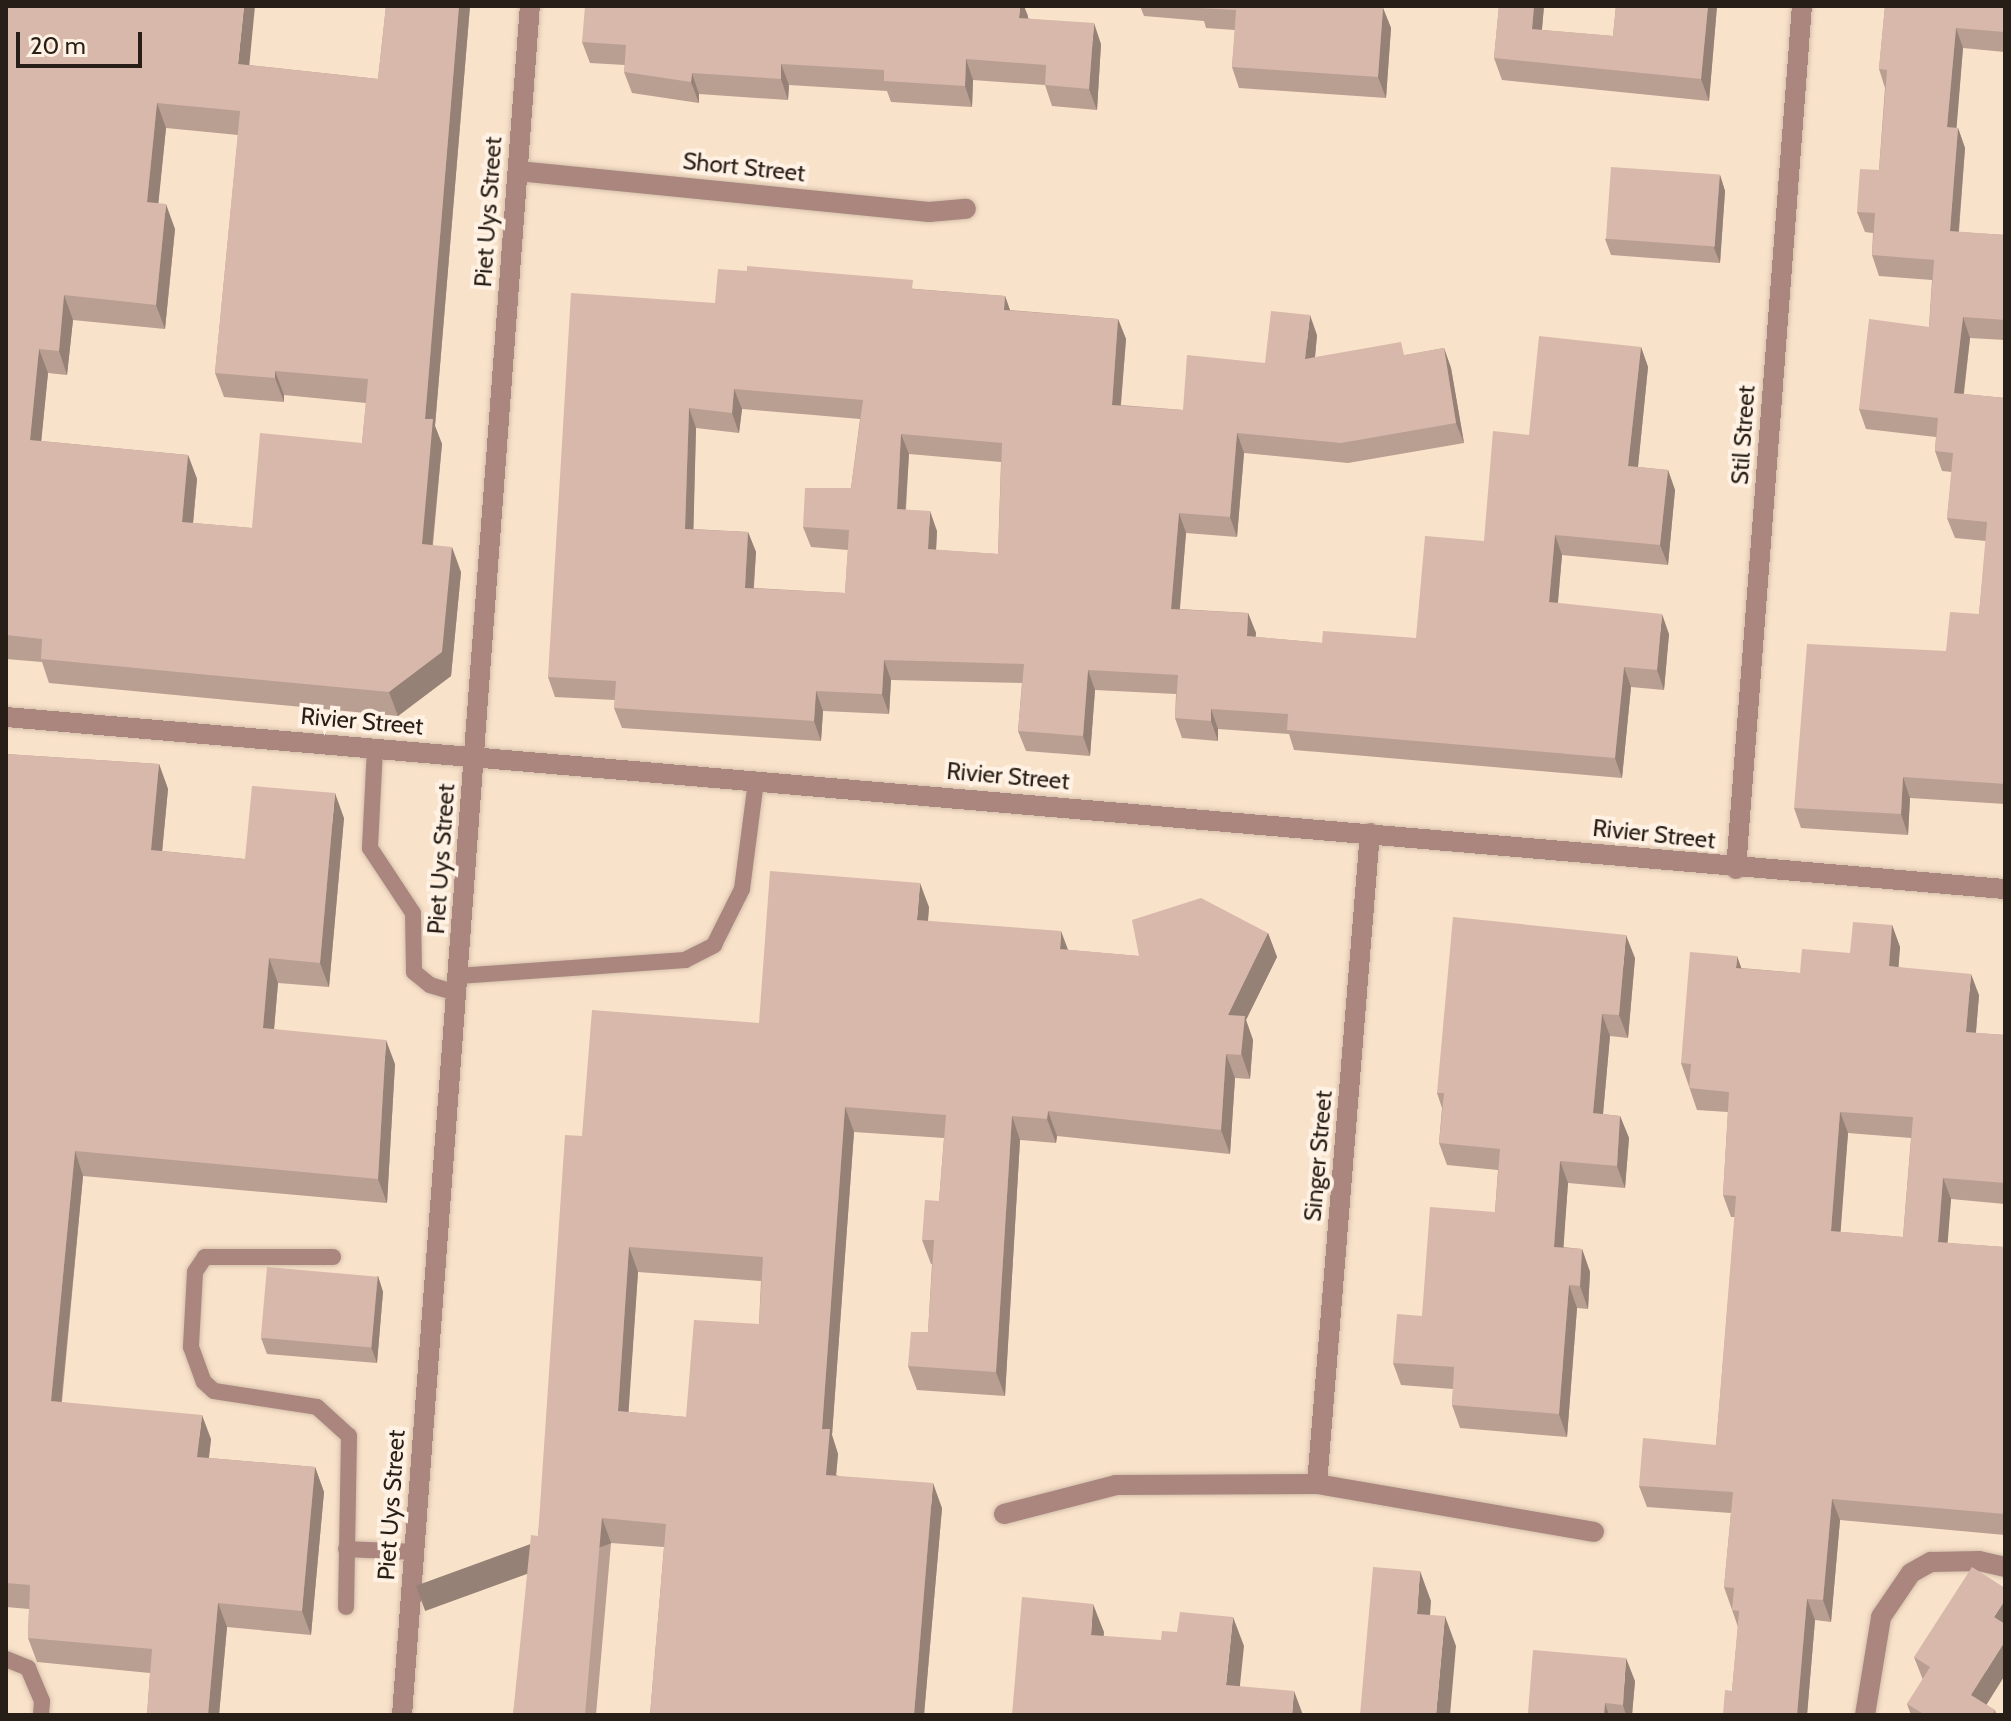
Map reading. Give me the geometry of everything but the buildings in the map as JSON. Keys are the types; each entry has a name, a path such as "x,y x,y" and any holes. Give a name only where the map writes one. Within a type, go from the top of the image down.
{"street":[{"name":"Piet Uys Street","path":"402,1715 530,6"},
{"name":"Stil Street","path":"1736,869 1802,6"},
{"name":"Short Street","path":"518,171 929,212 966,209"},
{"name":"Rivier Street","path":"6,717 1370,833 1736,869 2005,889"},
{"name":"Singer Street","path":"1317,1484 1370,833"},
{"path":"1004,1514 1039,1501 1116,1485 1317,1484 1594,1532"},
{"path":"1865,1715 1881,1617 1911,1573 1931,1562 1979,1561 2005,1567"}],"lane":[{"path":"375,748 370,848 413,913 414,972 430,985 457,985 685,960 714,945 742,889 756,781"},
{"path":"333,1257 205,1257 195,1272 191,1347 204,1382 214,1391 317,1407 340,1423 349,1436 346,1607"},
{"path":"346,1549 414,1552"},
{"path":"6,1659 28,1668 42,1701 41,1715"}]}
